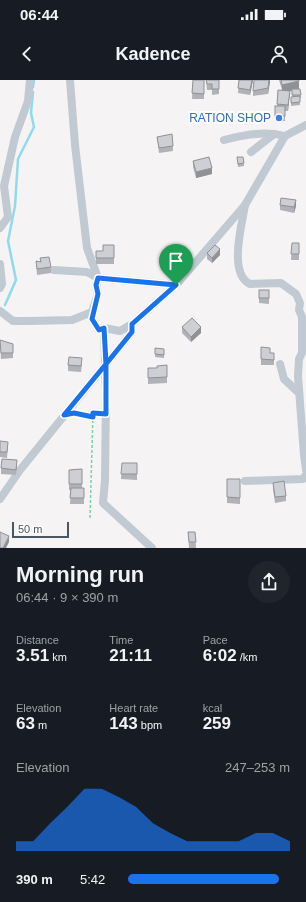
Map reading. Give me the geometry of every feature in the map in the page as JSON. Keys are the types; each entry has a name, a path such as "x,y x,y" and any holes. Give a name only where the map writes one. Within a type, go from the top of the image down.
{"street":[{"path":"0,228 8,217 4,186 15,137 28,101 30,80"},
{"path":"70,80 75,145 87,248 98,278 96,285 98,294 92,312 92,319 99,330 104,328 120,330 132,324 176,285 245,204 285,136 306,125"},
{"path":"224,140 234,137 274,134 285,136"},
{"path":"251,152 274,134"},
{"path":"245,204 239,242 238,270 246,282 250,284 281,283 296,294 300,303 299,310 302,317 302,353 298,376 298,393 302,418 306,470"},
{"path":"0,264 2,284 0,288"},
{"path":"54,270 87,272 98,278 176,285"},
{"path":"0,310 13,321 72,320 92,312"},
{"path":"0,499 20,470 132,332 132,324"},
{"path":"104,328 106,414 105,480 103,503 152,548"},
{"path":"280,364 284,379 298,393"},
{"path":"245,481 303,479 306,475"}],"path":[{"path":"64,415 74,413 93,417"},
{"path":"90,518 93,413 106,414"}],"building":[{"path":"193,80 204,80 204,94 192,93"},
{"path":"206,80 219,80 219,89 212,89 212,84 207,84"},
{"path":"239,80 252,80 250,90 238,88"},
{"path":"254,80 269,80 268,88 253,91"},
{"path":"281,80 299,80 299,81 282,85"},
{"path":"292,89 300,89 301,95 292,95"},
{"path":"278,90 290,91 288,105 277,104"},
{"path":"300,96 300,102 291,103 291,97"},
{"path":"275,106 285,106 285,116 275,116"},
{"path":"172,134 173,146 159,148 157,137"},
{"path":"209,157 212,168 196,172 193,161"},
{"path":"237,157 243,157 244,163 238,164"},
{"path":"281,198 296,200 294,207 280,205"},
{"path":"292,243 299,243 299,254 291,254"},
{"path":"103,245 114,245 114,258 96,258 96,251 103,251"},
{"path":"215,245 220,249 212,258 207,253"},
{"path":"49,257 51,267 37,269 36,261 41,262 40,258"},
{"path":"259,290 269,290 269,298 259,298"},
{"path":"192,318 201,327 191,337 182,327"},
{"path":"0,340 13,344 13,353 1,353"},
{"path":"261,347 270,348 270,353 274,353 274,360 261,359"},
{"path":"155,348 164,349 164,355 155,354"},
{"path":"69,357 82,358 81,366 68,365"},
{"path":"167,365 167,377 148,378 148,368 157,368 157,366"},
{"path":"0,441 8,442 7,452 0,452"},
{"path":"2,459 17,460 16,470 1,468"},
{"path":"122,463 137,463 137,474 121,474"},
{"path":"82,469 82,484 69,484 69,470"},
{"path":"227,479 240,479 240,498 227,497"},
{"path":"284,481 286,496 275,497 273,483"},
{"path":"71,488 84,488 84,498 70,498"},
{"path":"0,532 9,536 3,548 0,548"},
{"path":"188,532 195,532 196,542 189,542"}],"waterway":[{"path":"33,87 34,80"},
{"path":"5,305 16,280 8,241 15,206 18,159 34,127 31,113 33,92"}],"place":[{"name":"RATION SHOP","path":"279,118"}],"route":[{"path":"176,285 98,278 96,285 98,294 92,312 92,319 99,330 104,328 106,364 64,415 74,413 93,417 93,413 106,414 106,364 132,332 132,324 176,285"}]}
